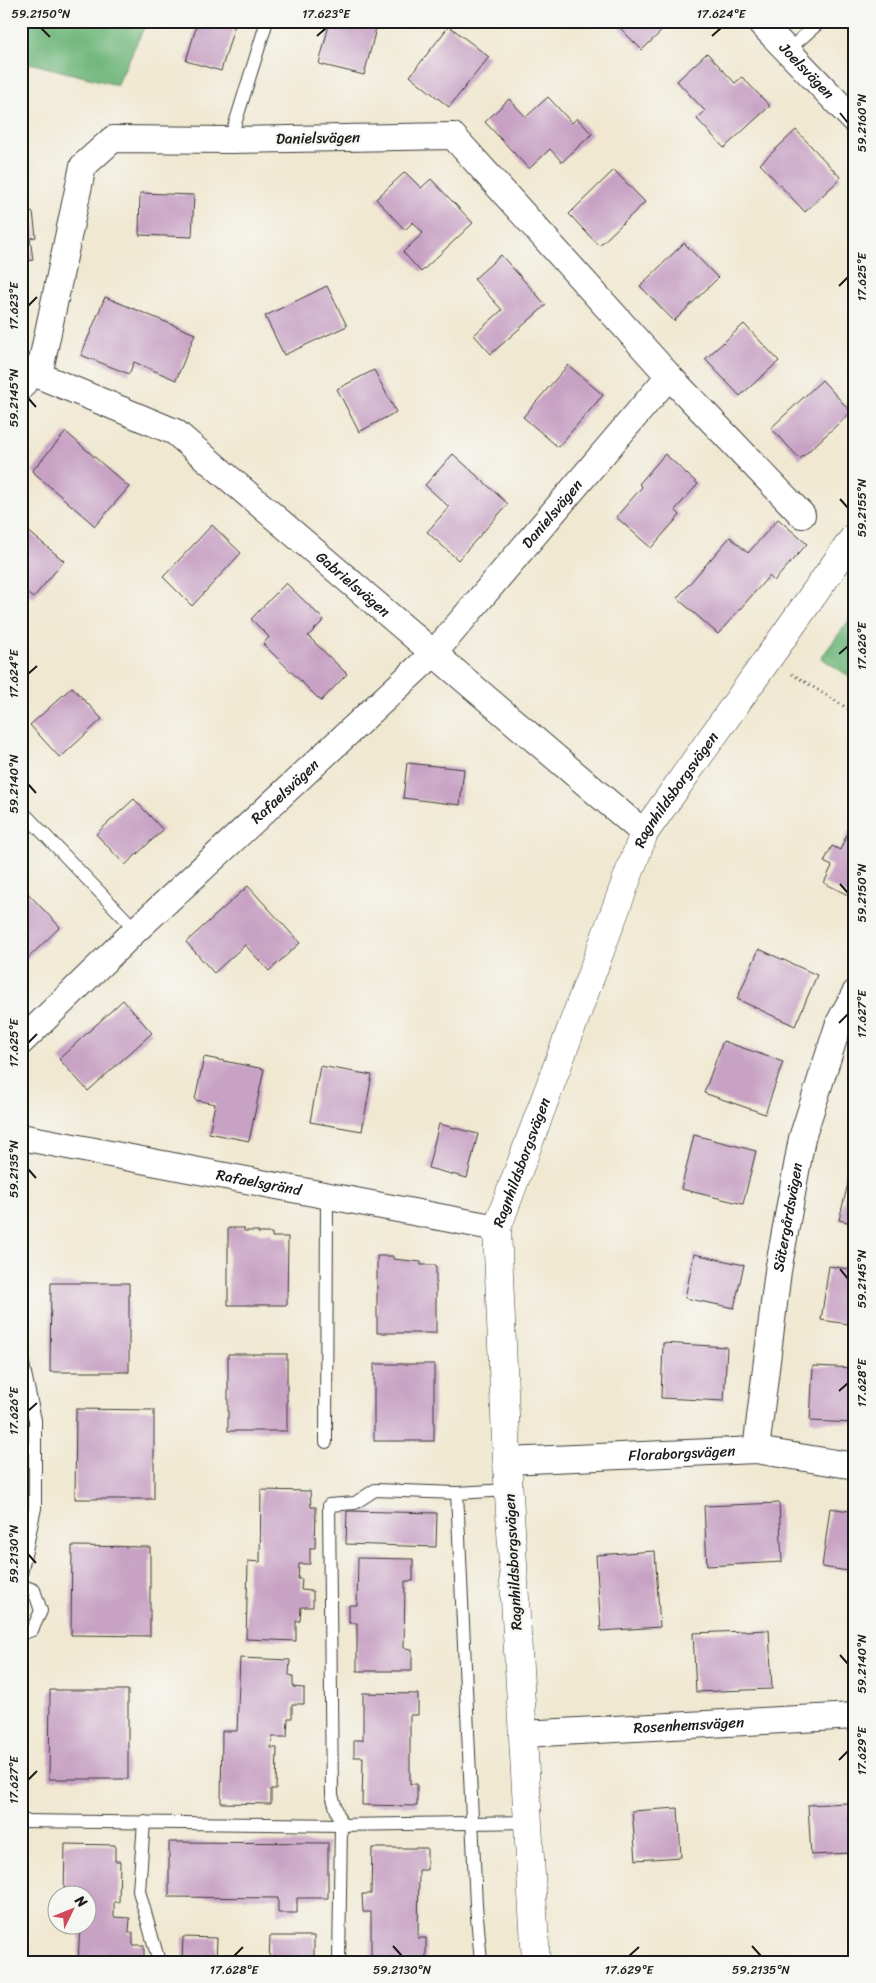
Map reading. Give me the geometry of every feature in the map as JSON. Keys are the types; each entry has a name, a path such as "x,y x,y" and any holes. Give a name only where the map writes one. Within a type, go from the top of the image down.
{"street":[{"name":"Joelsvägen","path":"759,21 855,121"},
{"name":"Danielsvägen","path":"30,372 83,166 113,139 230,140 453,136 669,376 802,515"},
{"name":"Gabrielsvägen","path":"30,372 175,432 644,833"},
{"name":"Danielsvägen","path":"434,653 669,376"},
{"name":"Ragnhildsborgsvägen","path":"536,1962 508,1490 497,1228 644,833 855,536"},
{"name":"Rafaelsvägen","path":"21,1042 136,930 434,653"},
{"name":"Sätergårdsvägen","path":"756,1450 778,1271 802,1138 839,1023 855,993"},
{"name":"Rafaelsgränd","path":"21,1137 497,1228"},
{"name":"Floraborgsvägen","path":"507,1461 756,1450 855,1466"},
{"name":"Rosenhemsvägen","path":"523,1734 855,1716"}],"lane":[{"path":"230,140 267,21"},
{"path":"788,50 821,21"},
{"path":"847,21 855,23"},
{"path":"21,398 30,372"},
{"path":"21,810 136,930"},
{"path":"326,1442 327,1195"},
{"path":"21,1355 35,1420 35,1508 21,1574"},
{"path":"339,1962 341,1825 332,1795 329,1505 355,1503 375,1490 456,1492 508,1490"},
{"path":"456,1492 472,1823 481,1962"},
{"path":"21,1585 34,1590 41,1610 32,1630 21,1634"},
{"path":"21,1821 341,1825 528,1822"},
{"path":"144,1822 139,1891 158,1962"}],"path":[{"path":"768,659 855,713"}],"green space":[{"path":"21,21 147,21 117,85 21,61"},
{"path":"855,612 855,680 821,658"}],"building":[{"path":"198,21 236,21 221,71 186,61"},
{"path":"330,21 378,21 364,75 319,64"},
{"path":"613,21 672,21 642,50"},
{"path":"449,26 489,57 449,107 410,76"},
{"path":"707,53 735,83 742,77 770,106 724,148 697,119 705,111 677,81"},
{"path":"548,97 572,123 577,118 592,134 562,162 550,149 529,169 485,122 509,99 526,117"},
{"path":"796,130 841,178 805,212 760,164"},
{"path":"614,170 645,202 599,246 569,214"},
{"path":"405,172 421,188 431,179 473,223 421,272 403,252 423,233 413,222 405,230 376,199"},
{"path":"140,193 194,195 192,237 139,235"},
{"path":"33,212 36,237 30,238 33,260 21,262 21,214"},
{"path":"684,243 718,278 674,321 640,286"},
{"path":"501,255 546,305 491,354 474,335 502,310 474,279"},
{"path":"327,286 347,326 284,355 265,316"},
{"path":"105,297 195,334 176,380 134,362 129,374 81,355"},
{"path":"744,324 779,361 740,396 705,359"},
{"path":"568,365 603,395 558,447 523,417"},
{"path":"374,370 396,412 359,432 337,389"},
{"path":"822,380 851,412 800,459 771,428"},
{"path":"66,432 129,487 95,526 32,471"},
{"path":"453,454 508,504 458,560 427,532 449,507 425,485"},
{"path":"665,454 698,484 675,510 680,515 651,548 616,517 642,487 639,484"},
{"path":"778,519 807,544 774,581 769,576 718,634 677,598 730,537 748,553"},
{"path":"21,525 64,561 33,598 21,588"},
{"path":"212,525 241,553 192,606 163,577"},
{"path":"286,583 324,620 308,636 347,674 321,701 263,644 269,637 251,619"},
{"path":"72,687 102,719 60,758 30,725"},
{"path":"407,763 464,769 460,805 403,798"},
{"path":"134,799 163,830 125,865 96,834"},
{"path":"849,830 855,833 855,886 850,896 824,883 832,866 824,862 832,846 840,850"},
{"path":"21,886 60,927 23,963 21,960"},
{"path":"248,886 300,943 269,971 245,945 214,973 186,942"},
{"path":"759,949 817,975 795,1026 737,999"},
{"path":"123,1000 152,1033 88,1091 59,1059"},
{"path":"723,1041 783,1062 765,1114 704,1093"},
{"path":"204,1057 264,1069 249,1141 209,1133 215,1104 195,1100"},
{"path":"320,1066 372,1075 362,1131 310,1122"},
{"path":"439,1124 478,1134 467,1178 428,1168"},
{"path":"694,1135 756,1151 743,1204 681,1189"},
{"path":"852,1167 855,1168 855,1224 839,1220"},
{"path":"228,1228 244,1228 244,1231 272,1233 272,1237 288,1237 287,1305 228,1305"},
{"path":"694,1254 744,1265 734,1308 685,1298"},
{"path":"377,1256 393,1256 393,1259 421,1262 421,1265 436,1265 436,1333 377,1333"},
{"path":"829,1266 855,1270 855,1325 821,1320"},
{"path":"51,1283 129,1283 129,1372 50,1372"},
{"path":"663,1343 727,1347 724,1401 661,1398"},
{"path":"228,1354 287,1354 287,1431 228,1431"},
{"path":"374,1364 434,1364 434,1441 374,1441"},
{"path":"813,1366 855,1368 855,1423 810,1421"},
{"path":"76,1409 154,1410 154,1499 75,1499"},
{"path":"261,1490 310,1491 311,1507 316,1507 315,1548 310,1548 310,1564 299,1564 298,1579 302,1579 301,1590 313,1591 313,1607 301,1607 300,1621 296,1621 296,1641 246,1639 248,1561 260,1562"},
{"path":"779,1503 782,1562 707,1566 704,1506"},
{"path":"830,1508 855,1512 855,1572 822,1567"},
{"path":"347,1511 437,1513 436,1547 346,1544"},
{"path":"72,1546 150,1547 150,1636 71,1635"},
{"path":"655,1551 660,1627 601,1631 596,1555"},
{"path":"358,1558 413,1559 413,1581 405,1581 404,1648 412,1649 412,1671 357,1671 357,1623 349,1623 349,1605 357,1605"},
{"path":"769,1630 772,1689 696,1692 693,1633"},
{"path":"240,1658 290,1660 289,1675 293,1676 293,1687 304,1688 304,1704 292,1704 292,1718 288,1718 287,1737 272,1737 271,1748 277,1748 276,1789 271,1789 271,1804 221,1803 222,1731 237,1731"},
{"path":"50,1690 128,1690 128,1779 49,1779"},
{"path":"363,1693 418,1694 418,1715 410,1715 410,1784 417,1784 417,1806 362,1805 363,1757 354,1757 354,1740 363,1740"},
{"path":"848,1803 851,1853 811,1855 808,1805"},
{"path":"678,1808 681,1857 636,1860 632,1811"},
{"path":"169,1842 328,1843 328,1898 297,1898 297,1913 278,1913 278,1898 169,1897"},
{"path":"65,1844 115,1845 115,1861 120,1861 119,1902 114,1902 114,1917 130,1918 129,1933 133,1933 133,1945 144,1945 144,1962 78,1962 79,1936 98,1936 98,1886 64,1886"},
{"path":"372,1848 427,1848 427,1870 419,1870 418,1938 426,1938 426,1961 371,1960 371,1912 363,1912 362,1894 371,1894"},
{"path":"270,1936 314,1936 314,1962 269,1962"},
{"path":"183,1937 217,1938 216,1962 182,1962"}]}
